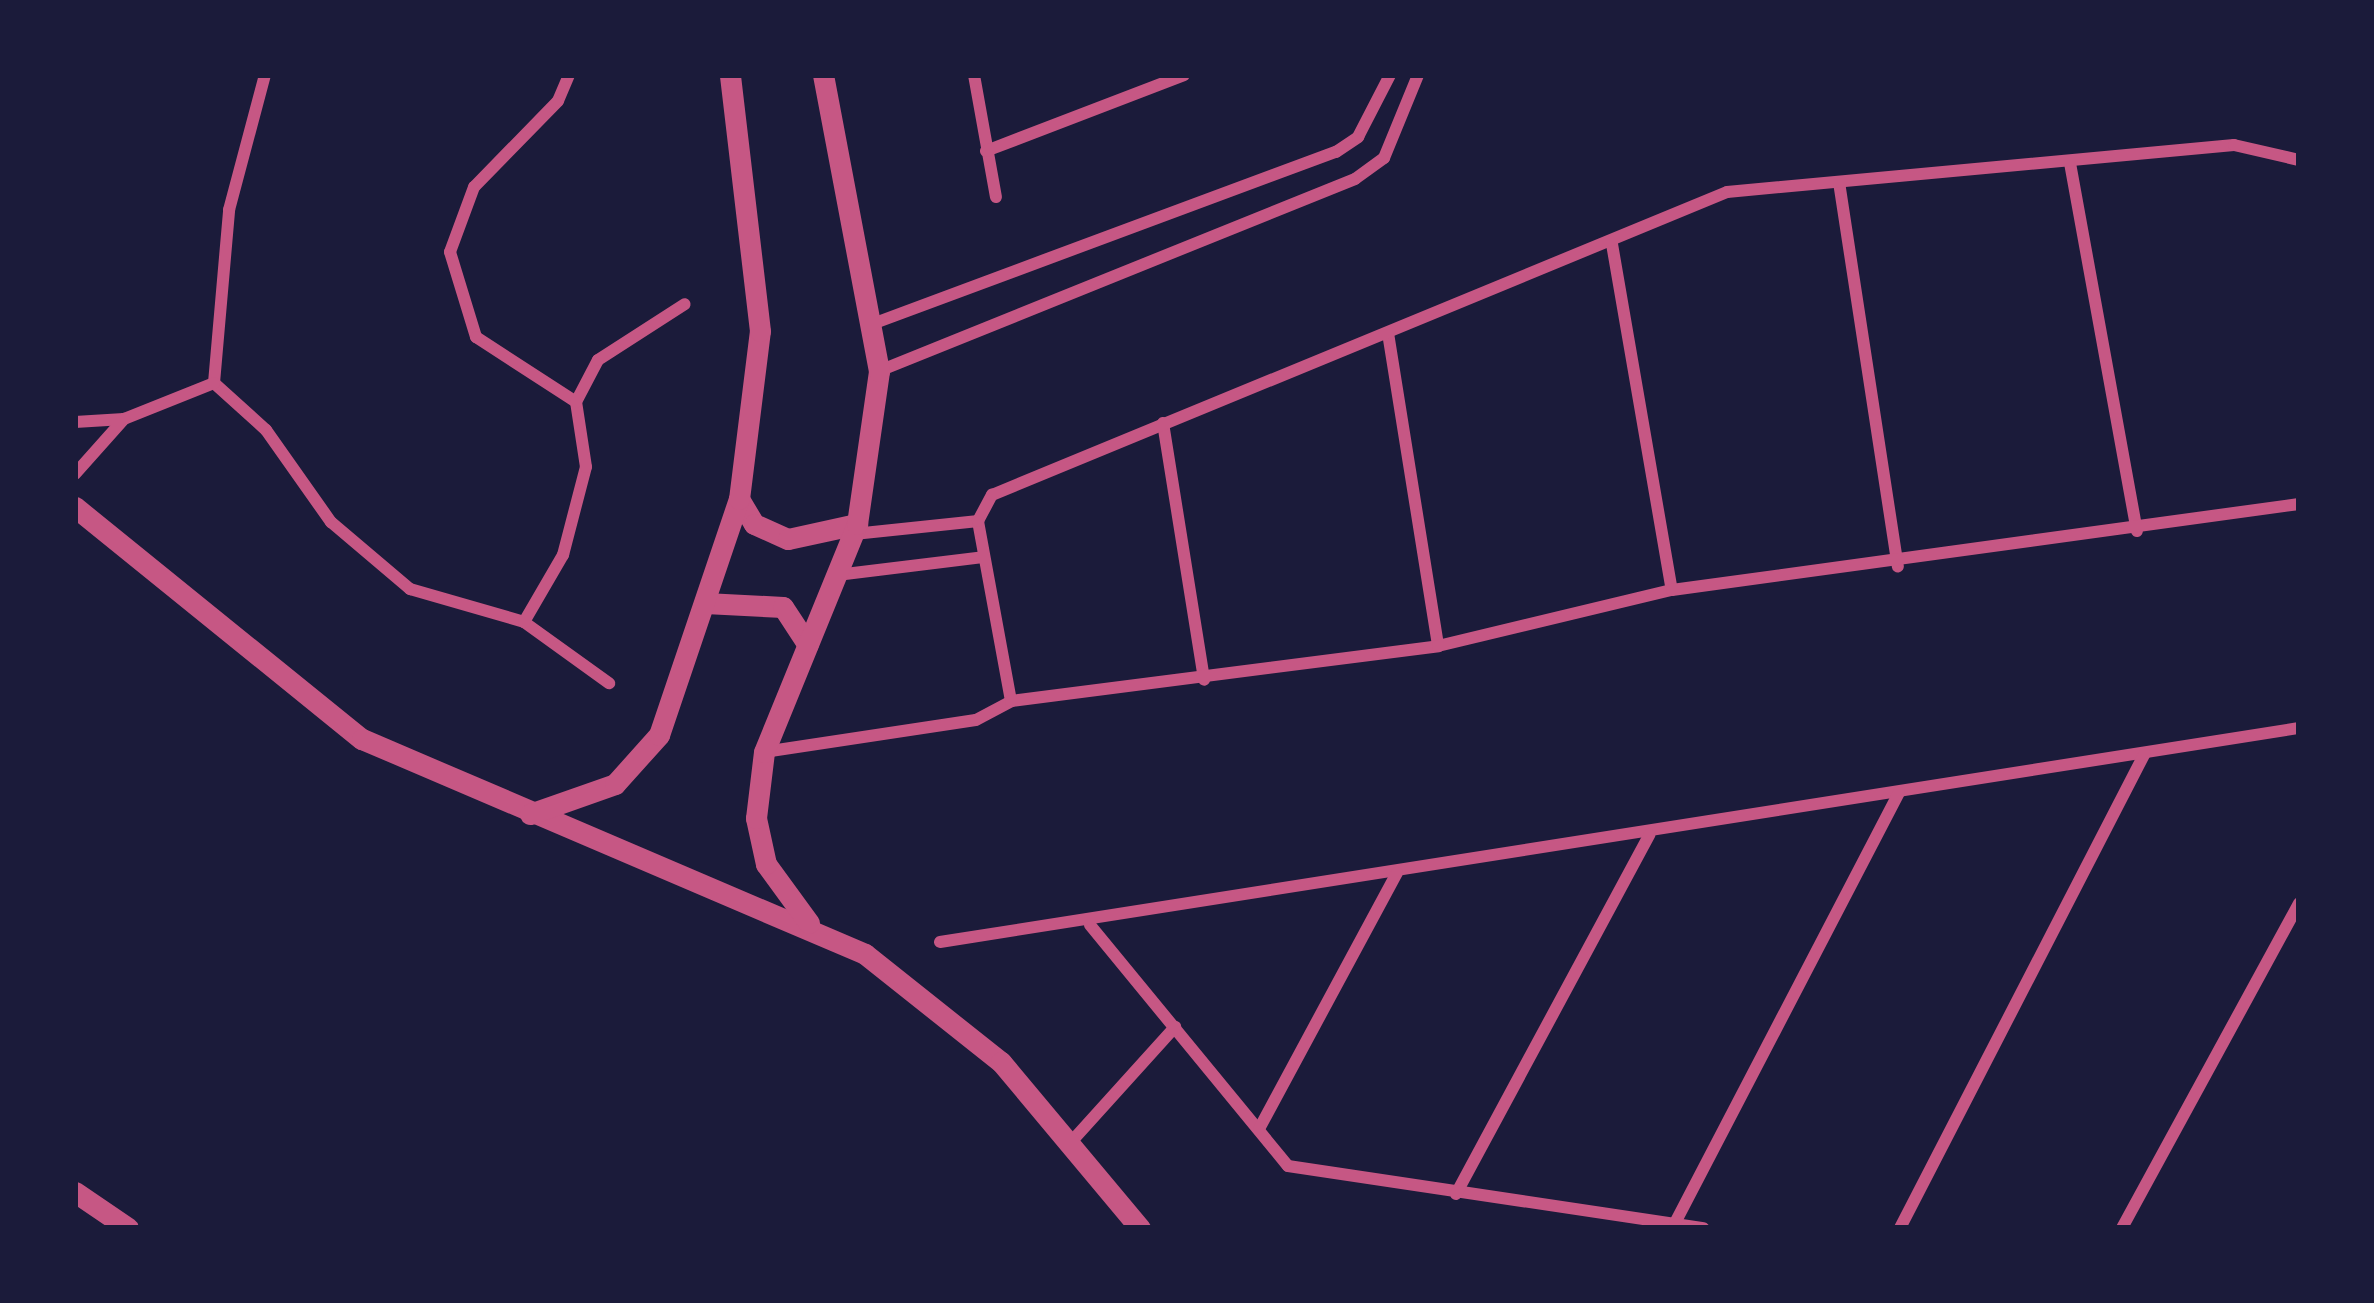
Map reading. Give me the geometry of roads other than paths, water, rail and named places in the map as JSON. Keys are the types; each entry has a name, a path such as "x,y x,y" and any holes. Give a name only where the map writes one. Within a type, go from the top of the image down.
{"street":[{"path":"214,383 229,210 265,75"},
{"path":"568,75 558,101 474,187 450,252 476,337 576,402"},
{"path":"530,814 615,784 641,760 705,603 739,499 760,332 730,75"},
{"path":"809,924 766,864 757,818 764,752 856,529 879,370 875,323 823,75"},
{"path":"974,75 996,196"},
{"path":"986,151 1184,75"},
{"path":"875,323 1336,152 1381,104 1390,75"},
{"path":"879,370 1355,179 1384,158 1418,75"},
{"path":"1011,701 978,521 992,495 1163,423 1612,244 1727,192 2234,146 2299,160"},
{"path":"2070,163 2138,531"},
{"path":"1839,182 1898,566"},
{"path":"1612,244 1672,590"},
{"path":"524,622 563,555 586,467 576,402 598,360 685,304"},
{"path":"1388,333 1438,646"},
{"path":"75,422 124,419 214,383"},
{"path":"214,383 266,430 332,522 410,590 524,622 608,683"},
{"path":"75,474 124,419"},
{"path":"1163,423 1204,680"},
{"path":"739,499 754,524 788,539 978,521"},
{"path":"764,752 976,720 1011,701 1204,680 1438,646 1672,590 1898,566 2299,504"},
{"path":"77,512 362,739 530,814 809,924 1001,1062 1072,1141 1140,1228"},
{"path":"837,575 983,557"},
{"path":"705,603 783,607 808,645"},
{"path":"940,942 1090,925 2299,728"},
{"path":"1900,1228 2145,753"},
{"path":"1675,1223 1899,793"},
{"path":"1456,1194 1649,835"},
{"path":"1259,1129 1397,873"},
{"path":"2122,1228 2299,903"},
{"path":"1090,925 1288,1166 1703,1228"},
{"path":"1072,1141 1175,1027"},
{"path":"75,1192 128,1228"}]}
